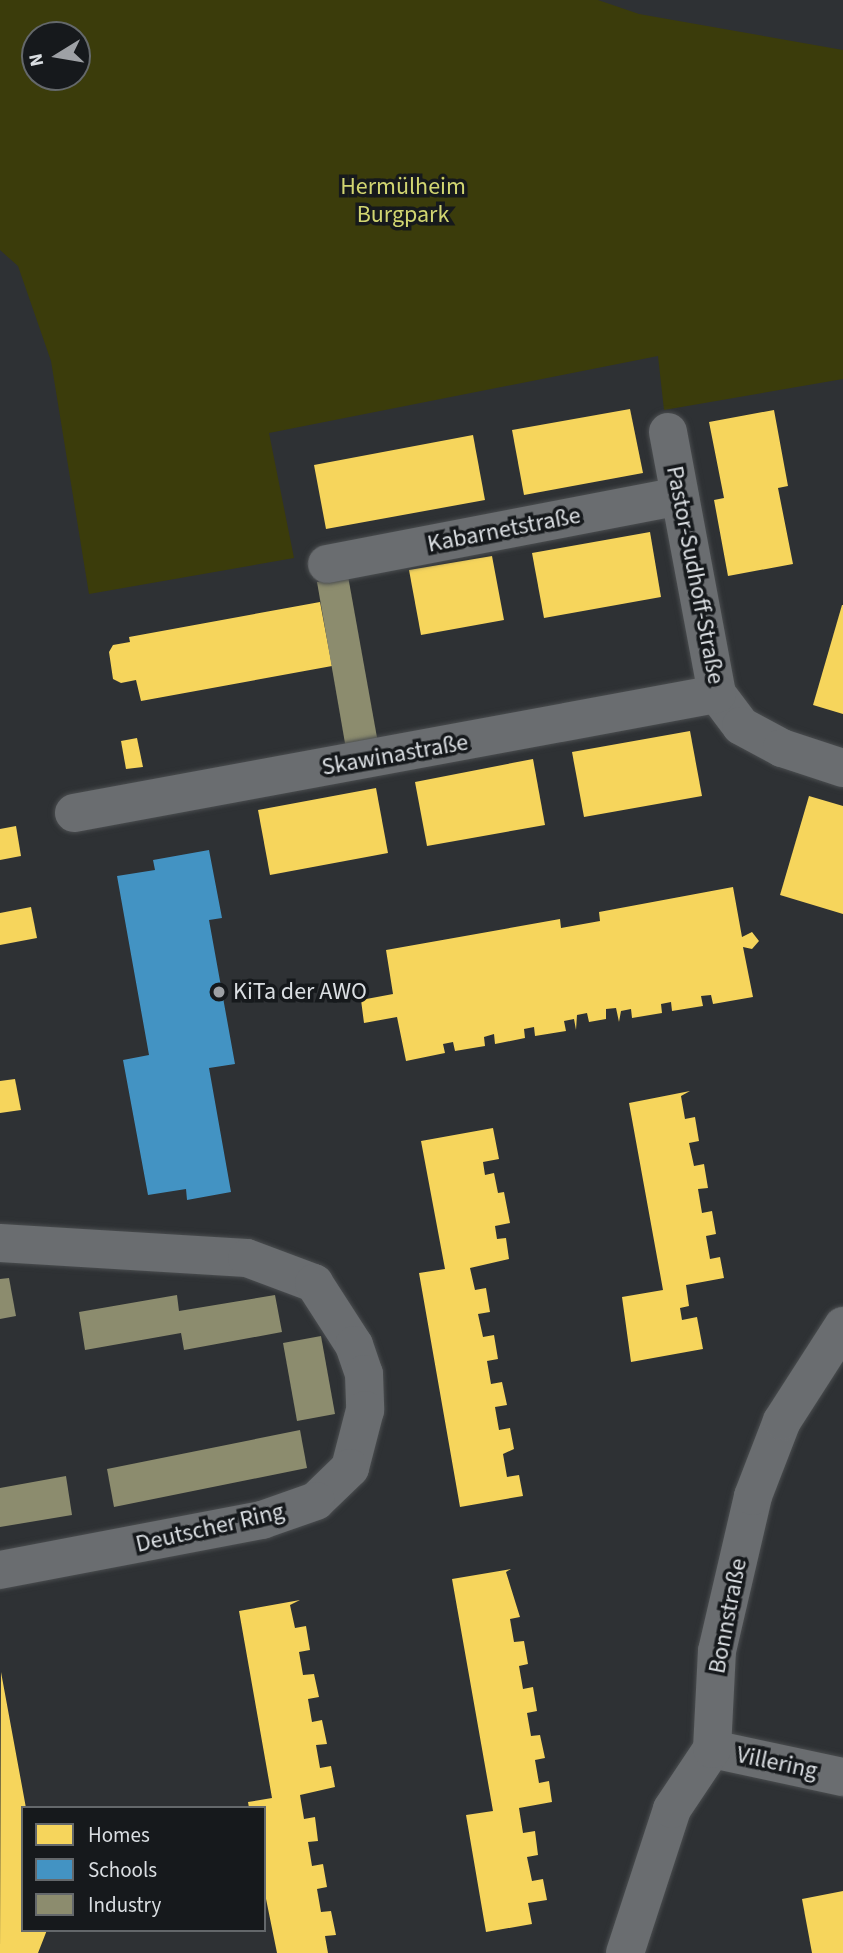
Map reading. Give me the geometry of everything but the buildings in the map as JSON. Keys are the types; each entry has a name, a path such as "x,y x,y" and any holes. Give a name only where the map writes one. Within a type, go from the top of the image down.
{"street":[{"name":"Pastor-Sudhoff-Straße","path":"668,432 716,694 741,726 782,748 843,768"},
{"name":"Kabarnetstraße","path":"327,564 680,496"},
{"name":"Skawinastraße","path":"74,813 716,694"},
{"name":"Deutscher Ring","path":"0,1243 247,1258 314,1283 354,1345 364,1374 365,1410 350,1468 316,1501 262,1520 0,1570"},
{"name":"Bonnstraße","path":"712,1749 717,1651 752,1496 782,1421 843,1326"},
{"name":"Villering","path":"712,1749 843,1777"},
{"path":"625,1953 672,1809 712,1749"}],"green space":[{"name":"Hermülheim Burgpark","path":"0,0 598,0 639,14 843,50 843,379 664,410 658,356 269,433 294,558 89,594 51,361 18,266 0,250"}],"place":[{"name":"KiTa der AWO","path":"219,992"}]}
